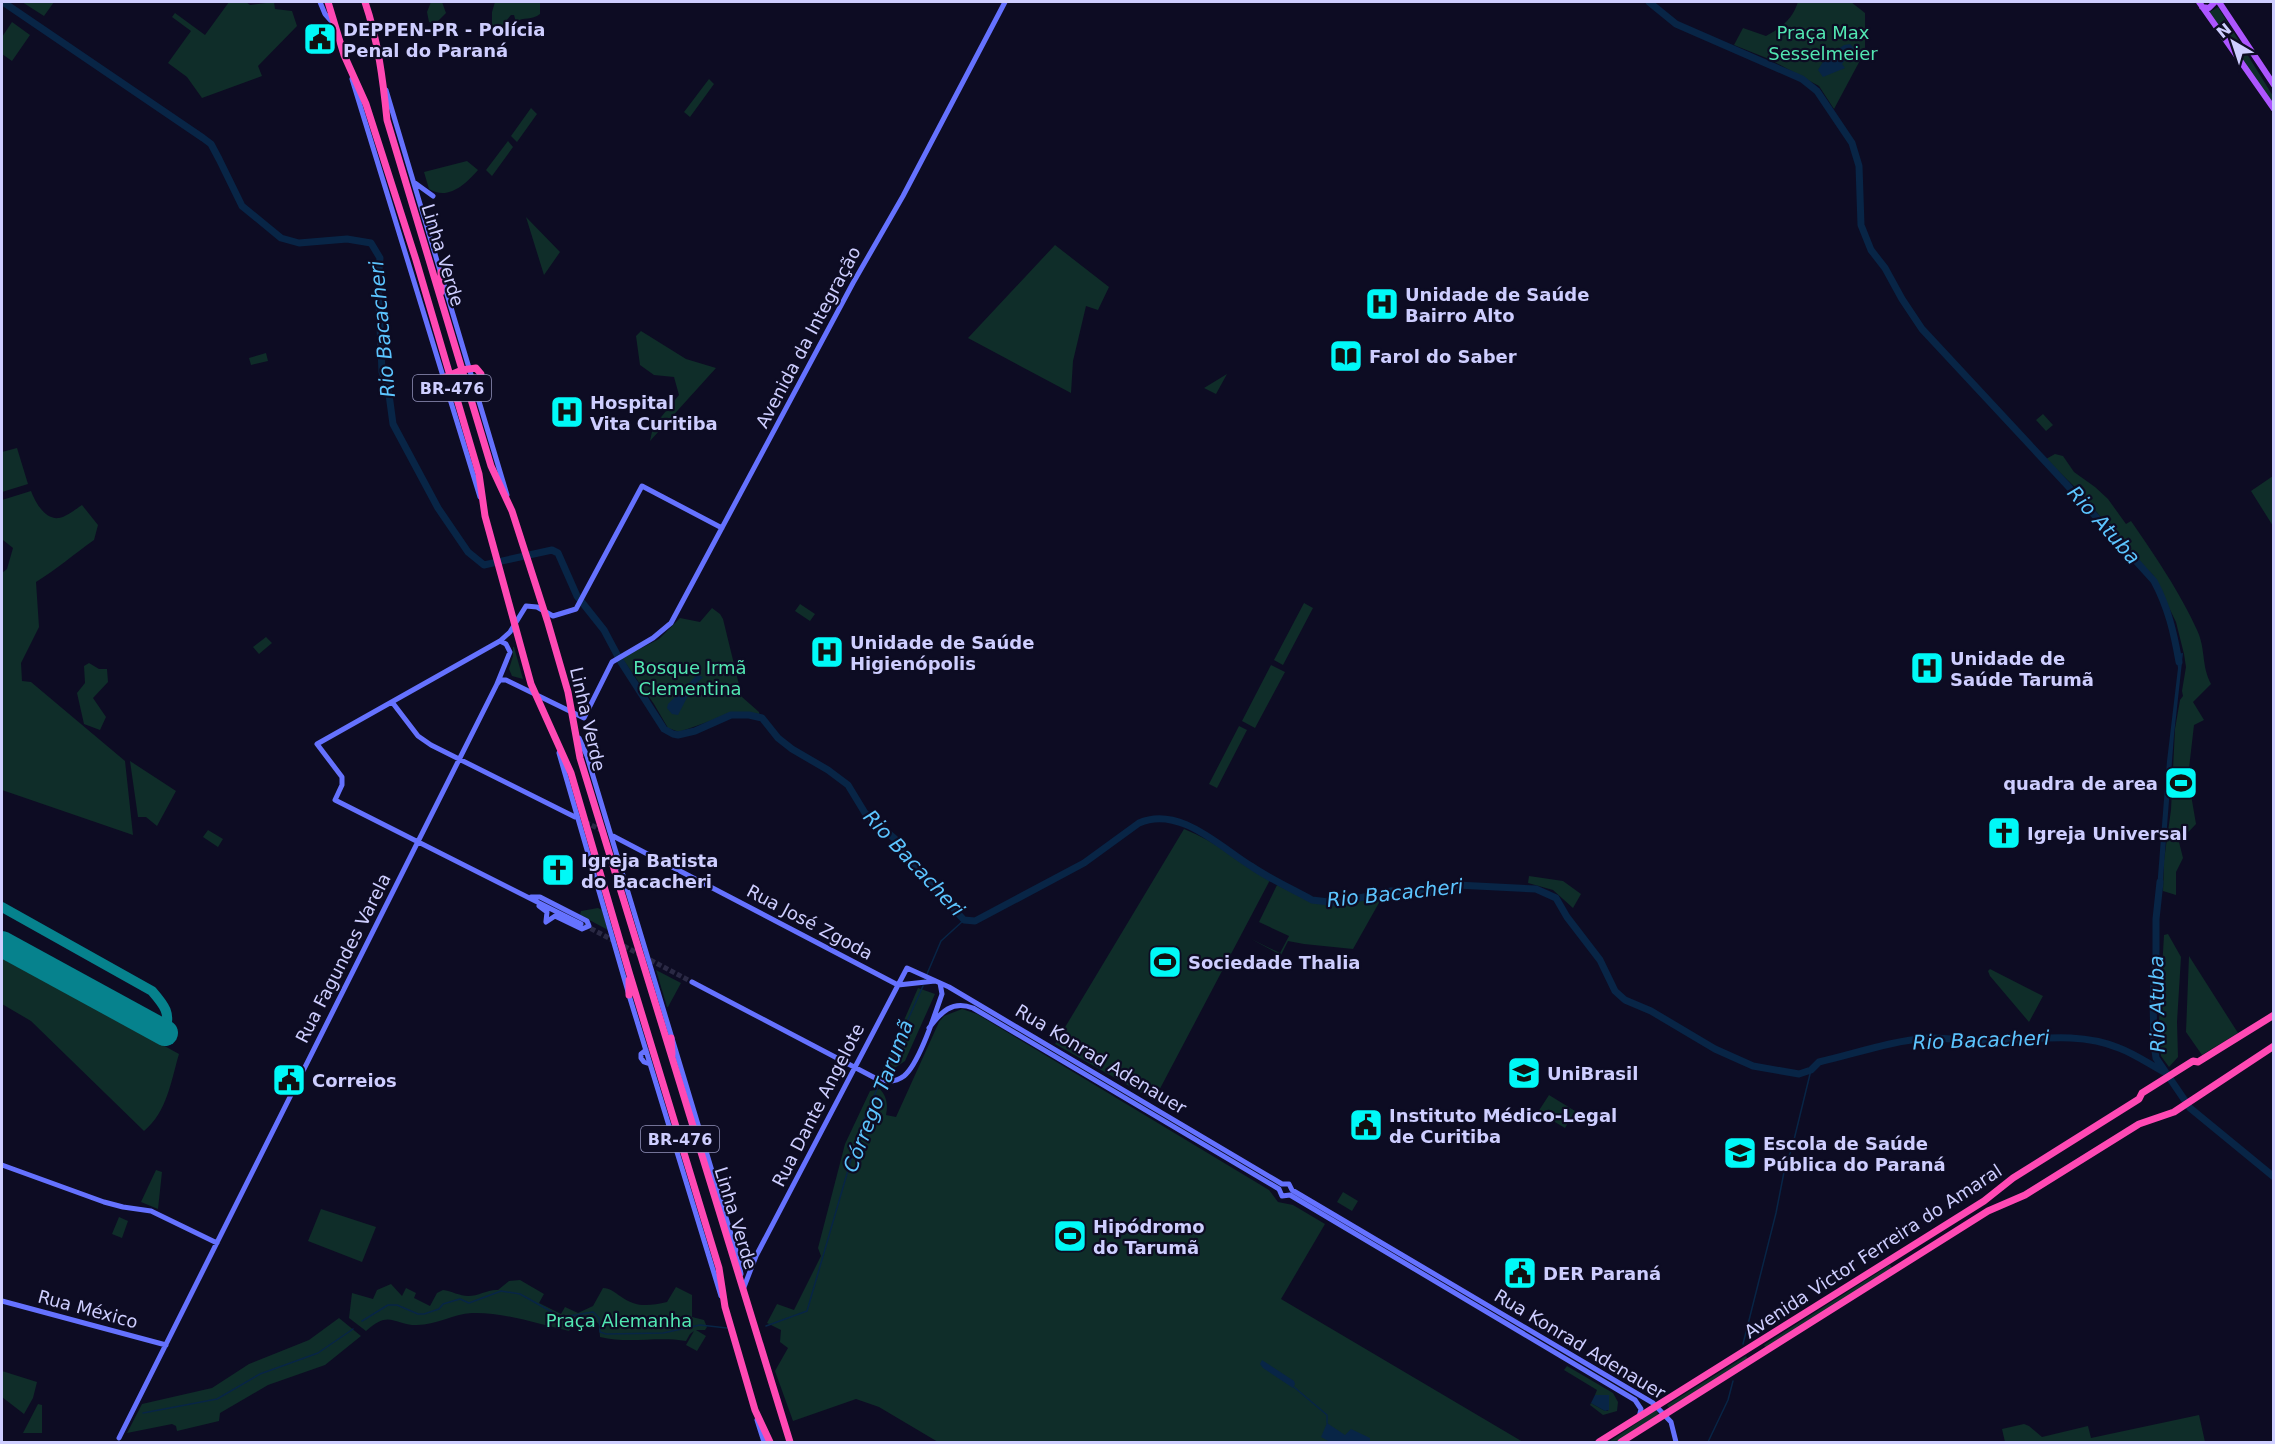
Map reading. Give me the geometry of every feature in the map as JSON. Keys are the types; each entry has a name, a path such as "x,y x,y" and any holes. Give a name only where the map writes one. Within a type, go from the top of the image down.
{"highway":[{"name":"Linha Verde","path":"328,2 344,55 366,104 416,260 446,377 479,474 485,516 534,693 571,773 719,1268 725,1307 754,1410 770,1443"},
{"name":"Linha Verde","path":"365,2 373,26 387,120 441,301 466,369 494,474 512,511 545,612 573,713 580,758 790,1442"},
{"path":"441,272 441,301"},
{"path":"446,377 466,369 476,368 481,373 477,393"},
{"path":"629,972 629,995"},
{"name":"Avenida Victor Ferreira do Amaral","path":"1599,1443 1984,1201 2013,1178 2139,1099 2142,1094 2193,1061 2198,1062 2274,1015"},
{"path":"671,1038 673,1066"},
{"name":"Avenida Victor Ferreira do Amaral","path":"1621,1443 1988,1211 2025,1195 2139,1124 2178,1109 2274,1046"}],"main road":[{"path":"320,2 325,14 336,27"},
{"name":"Avenida da Integração","path":"573,713 584,718 612,662 621,654 653,638 667,627 853,283 903,196 1005,2"},
{"path":"2201,4 2209,8 2217,2 2274,85"},
{"path":"2201,4 2274,110"},
{"path":"383,81 441,272 466,369"},
{"path":"414,182 433,196"},
{"path":"429,234 434,218"},
{"path":"477,393 512,511"},
{"path":"581,924 334,800 342,785 342,777 317,744 500,641 514,626 526,606 534,606 555,616 574,610 642,486 722,528"},
{"name":"Rua Fagundes Varela","path":"118,1440 497,684 510,652 506,644 500,641"},
{"path":"497,684 504,679 573,713"},
{"path":"392,702 423,739 575,817"},
{"path":"550,725 629,995 725,1307"},
{"path":"577,734 586,756 737,1254 747,1300"},
{"name":"Rua José Zgoda","path":"613,836 898,985"},
{"path":"529,897 540,897 587,921 589,926 582,929 555,916 546,922 547,912 529,897"},
{"name":"Rua Dante Angelote","path":"744,1287 756,1256 907,968 922,979"},
{"path":"692,982 884,1081 896,1080 907,1073 913,1065 942,994 942,988 938,982 930,980 922,979 898,985"},
{"name":"Rua Konrad Adenauer","path":"938,982 1281,1186"},
{"name":"Rua Konrad Adenauer","path":"929,1028 946,1008 961,1005 973,1008 1281,1186"},
{"path":"2,1165 104,1202 151,1211 217,1243"},
{"path":"1289,1184 1291,1193 1282,1196 1281,1186 1289,1184"},
{"name":"Rua Konrad Adenauer","path":"1291,1193 1656,1406 1666,1414"},
{"name":"Rua Konrad Adenauer","path":"1291,1193 1635,1400 1641,1409 1638,1418"},
{"path":"737,1254 743,1264 748,1264 756,1256"},
{"name":"Rua México","path":"2,1301 166,1345"},
{"name":"Linha Verde","path":"754,1410 764,1443"},
{"path":"1666,1414 1671,1422 1677,1443"}],"green space":[{"path":"22,2 54,2 44,16"},
{"path":"229,2 246,2 250,5 274,2 275,9 292,11 297,26 258,66 262,76 202,98 187,77 168,63 191,31 172,17 175,13 205,35"},
{"path":"431,2 442,2 446,13 435,24 429,22 427,12"},
{"path":"495,2 540,2 540,14 516,22 514,15 511,15 500,28 492,31 492,12"},
{"name":"Praça Max Sesselmeier","path":"1798,2 1851,2 1865,13 1865,51 1834,109 1819,86 1769,59 1734,45 1743,28 1766,36 1777,29 1786,22"},
{"path":"2218,7 2273,96 2273,105 2208,13"},
{"path":"12,22 30,35 12,61 2,54 2,37"},
{"path":"709,79 714,84 690,117 684,112"},
{"path":"531,108 537,114 517,142 511,136"},
{"path":"508,141 513,147 492,176 486,170"},
{"path":"467,161 478,170 468,181 450,192 436,192 429,189 424,172"},
{"path":"526,217 560,252 544,275"},
{"path":"1055,245 1109,287 1098,310 1086,306 1073,361 1071,393 968,338"},
{"path":"641,331 686,359 716,368 650,441 653,427 679,395 674,377 654,375 640,365 636,336"},
{"path":"266,353 268,361 251,365 249,358"},
{"path":"1227,374 1216,394 1204,388"},
{"path":"2043,414 2053,425 2046,431 2036,420"},
{"path":"17,448 28,484 2,492 2,452"},
{"path":"2055,454 2063,456 2074,472 2108,499 2126,524 2131,521 2175,588 2191,616 2202,644 2206,670 2211,684 2193,702 2204,720 2194,725 2188,777 2196,824 2179,842 2183,858 2176,872 2176,895 2163,891 2164,860 2171,810 2175,729 2180,700 2183,696 2186,667 2176,622 2153,575 2135,559 2081,493 2046,459"},
{"path":"2273,476 2273,526 2251,491"},
{"path":"31,491 38,505 49,516 62,517 82,505 98,525 94,540 36,582 39,627 21,663 22,681 31,682 125,761 133,835 2,790 2,573 7,569 13,548 3,540 2,542 2,500"},
{"path":"1304,603 1313,608 1283,665 1274,660"},
{"path":"800,604 815,614 810,621 795,611"},
{"name":"Bosque Irmã Clementina","path":"712,608 723,619 742,697 759,712 760,717 750,714 730,714 679,732 668,728 622,658 659,639 680,618 700,622"},
{"path":"266,637 272,643 259,654 253,647"},
{"path":"513,647 523,679 512,676 509,669"},
{"path":"89,663 99,669 107,669 108,682 93,698 106,717 100,730 84,724 77,693 85,683 84,666"},
{"path":"1271,665 1285,672 1255,728 1242,721"},
{"path":"1239,726 1247,730 1217,788 1209,784"},
{"path":"130,761 176,791 157,826 146,817 138,817"},
{"name":"Sociedade Thalia","path":"1184,829 1218,846 1270,880 1154,1100 1055,1044"},
{"path":"208,830 223,839 218,847 203,837"},
{"path":"1529,876 1563,881 1581,894 1573,908 1553,890 1528,883"},
{"path":"1277,885 1311,902 1350,903 1388,893 1393,895 1380,901 1353,949 1288,941 1281,955 1251,939 1280,953 1289,936 1259,922"},
{"path":"598,908 602,910 608,930 580,915 581,911"},
{"path":"2168,934 2181,957 2177,1022 2178,1057 2169,1067 2161,1056 2158,1039 2164,935"},
{"path":"2,956 179,1054 163,1105 158,1115 144,1131 31,1021 2,1004"},
{"path":"2189,956 2238,1033 2202,1055 2186,1032"},
{"path":"1990,969 2043,996 2029,1022 1990,976 1988,971"},
{"path":"656,970 681,983 668,1007 667,1007"},
{"path":"918,988 935,994 905,1061 887,1073 882,1071"},
{"name":"Hipódromo do Tarumã","path":"962,1009 977,1014 1269,1190 1278,1202 1293,1205 1325,1224 1281,1299 1523,1442 938,1442 879,1407 856,1399 793,1421 775,1371 788,1348 780,1342 781,1330 767,1323 777,1304 794,1310 821,1256 818,1248 845,1144 870,1091 880,1089 886,1101 886,1115 896,1117 939,1022 944,1016"},
{"path":"1549,1095 1575,1111 1565,1128 1538,1112"},
{"path":"156,1170 162,1172 158,1209 141,1202"},
{"path":"1343,1192 1358,1201 1352,1211 1337,1202"},
{"path":"321,1209 376,1227 362,1262 308,1241"},
{"path":"119,1217 128,1221 122,1238 112,1234"},
{"path":"1890,1265 1892,1268 1766,1348 1764,1345"},
{"name":"Praça Alemanha","path":"520,1280 544,1294 539,1303 561,1314 565,1307 578,1313 593,1306 603,1288 610,1289 632,1303 648,1305 667,1302 676,1287 692,1295 692,1317 704,1320 707,1327 705,1330 696,1330 706,1336 697,1351 686,1345 694,1331 686,1341 611,1339 600,1337 599,1324 594,1320 576,1321 569,1331 509,1316 472,1313 424,1325 386,1319 374,1324 366,1331 349,1318 352,1293 373,1299 377,1290 391,1284 402,1296 406,1288 416,1293 414,1298 430,1306 437,1293 443,1290 472,1296 498,1290 509,1281"},
{"path":"339,1318 361,1336 325,1365 268,1385 220,1413 219,1421 177,1431 176,1426 172,1424 127,1433 142,1404 212,1388 249,1364 309,1340"},
{"path":"1746,1356 1748,1360 1670,1409 1667,1405"},
{"path":"1567,1366 1613,1393 1618,1402 1617,1411 1603,1415 1590,1405 1591,1403 1608,1411 1609,1396 1595,1395 1597,1390 1564,1370"},
{"path":"2,1371 37,1382 33,1398 24,1414 2,1397"},
{"path":"38,1404 42,1405 42,1433 23,1433"},
{"path":"1656,1410 1659,1415 1616,1442 1609,1442"},
{"path":"2199,1415 2205,1442 2005,1442 2002,1429 2024,1424 2042,1437 2088,1426 2091,1438"}],"water":[{"path":"1850,44 1854,48 1842,64 1845,68 1823,77 1818,70 1829,52"},
{"path":"2183,653 2162,892 2157,889 2167,761 2178,668 2176,654"},
{"path":"697,675 703,677 692,688 678,715 672,714 667,708 668,704"},
{"path":"1262,1360 1294,1381 1293,1388 1263,1368 1260,1364"},
{"path":"1595,1395 1609,1395 1609,1410 1605,1411 1591,1403"},
{"path":"1327,1423 1345,1435 1351,1429 1370,1438 1370,1442 1330,1442 1321,1437"}],"waterway":[{"name":"Rio Bacacheri","path":"3,2 211,144 242,206 281,238 299,243 347,239 371,243 380,258 378,282 382,372 388,387 393,424 438,508 468,552 484,565 552,550 558,553 577,596 604,630 621,662 664,729 678,735 695,731 731,715 762,718 778,738 792,749 828,770 848,785 865,813 895,839 916,868 964,920 975,921 1084,863 1139,823 1154,819 1169,819 1198,831 1258,871 1312,900 1337,903 1391,891 1429,893 1457,885 1536,889 1556,898 1567,917 1600,960 1615,991 1625,1000 1651,1011 1715,1049 1753,1066 1799,1074 1811,1070 1819,1062 1886,1045 1927,1038 1984,1041 2072,1038 2119,1048 2164,1072"},
{"name":"Rio Atuba","path":"1649,2 1676,24 1802,79 1817,91 1852,143 1859,166 1861,225 1871,250 1885,268 1902,299 1922,329 2154,581 2170,620 2179,662"},
{"name":"Rio Atuba","path":"2160,882 2153,999 2156,1058 2190,1108 2274,1177"},
{"name":"Córrego Tarumã","path":"924,981 941,941 964,920"},
{"name":"Córrego Tarumã","path":"882,1077 923,986"},
{"path":"1743,1344 1776,1213 1785,1167 1792,1148 1811,1070"},
{"name":"Córrego Tarumã","path":"766,1326 807,1311 860,1129 880,1082"},
{"name":"Córrego Tarumã","path":"362,1321 388,1305 397,1305 418,1314 424,1314 439,1309 443,1304 460,1299 469,1303 501,1291 520,1294 554,1313"},
{"name":"Córrego Tarumã","path":"564,1317 593,1312 599,1318 600,1332 606,1334 663,1333 700,1325 727,1328"},
{"name":"Córrego Tarumã","path":"143,1413 217,1399 260,1374 318,1353 353,1329"},
{"path":"1708,1442 1728,1400 1733,1381"},
{"path":"1294,1387 1327,1415 1327,1423"}],"taxiway":[{"path":"2,907 152,991 166,1010 165,1033"}],"runway":[{"path":"2,944 165,1033"}],"tunnel":[{"path":"585,822 603,831"},
{"path":"584,925 692,982"}],"place":[{"name":"DEPPEN-PR - Polícia Penal do Paraná","path":"320,39"},
{"name":"Unidade de Saúde Bairro Alto","path":"1382,304"},
{"name":"Farol do Saber","path":"1346,356"},
{"name":"Hospital Vita Curitiba","path":"567,412"},
{"name":"Unidade de Saúde Higienópolis","path":"827,652"},
{"name":"Unidade de Saúde Tarumã","path":"1927,668"},
{"name":"quadra de area","path":"2181,783"},
{"name":"Igreja Universal","path":"2004,833"},
{"name":"Igreja Batista do Bacacheri","path":"558,870"},
{"name":"Sociedade Thalia","path":"1165,962"},
{"name":"UniBrasil","path":"1524,1073"},
{"name":"Correios","path":"289,1080"},
{"name":"Instituto Médico-Legal de Curitiba","path":"1366,1125"},
{"name":"Escola de Saúde Pública do Paraná","path":"1740,1153"},
{"name":"Hipódromo do Tarumã","path":"1070,1236"},
{"name":"DER Paraná","path":"1520,1273"}]}
